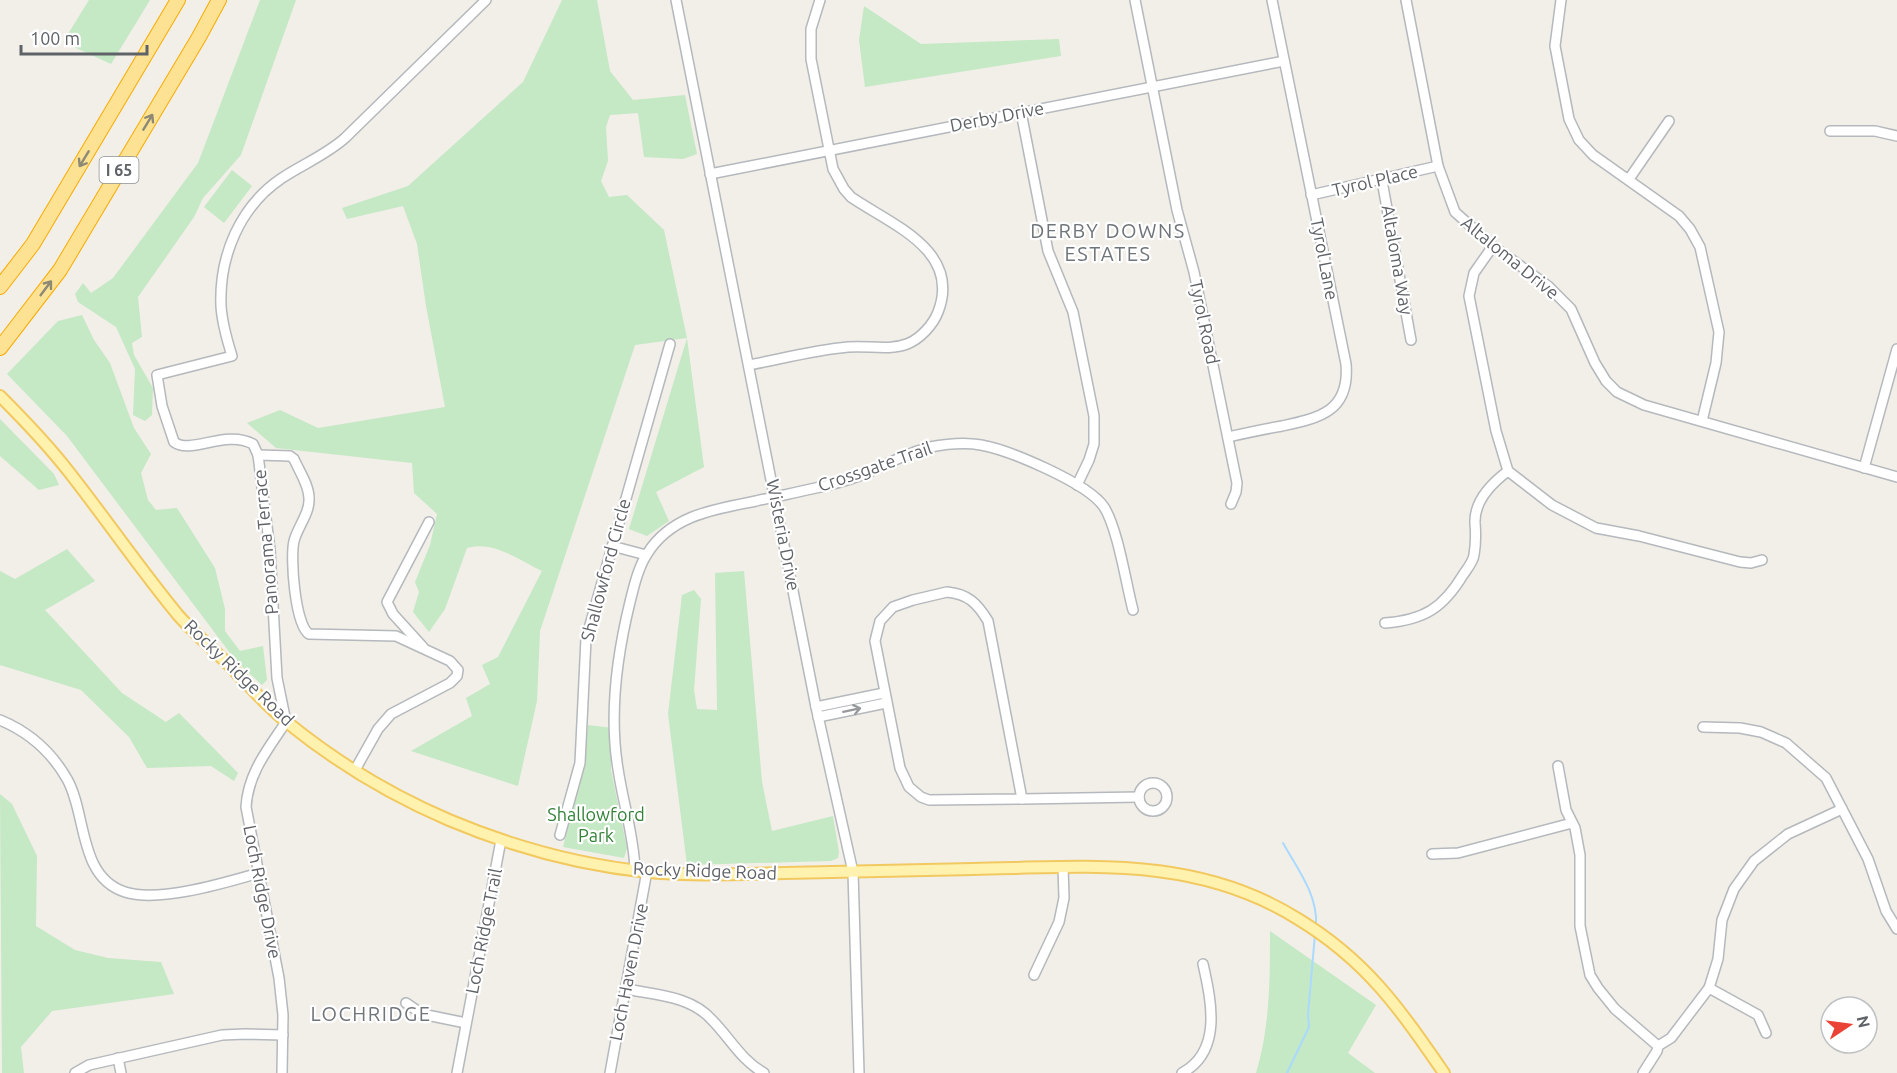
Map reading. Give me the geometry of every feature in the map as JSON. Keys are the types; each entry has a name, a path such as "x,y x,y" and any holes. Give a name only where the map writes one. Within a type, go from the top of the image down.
{"highway":[{"name":"I 65","path":"0,287 33,244 178,0"},
{"name":"I 65","path":"0,348 60,270 219,0"}],"main road":[{"name":"Rocky Ridge Road","path":"0,396 67,469 180,616 286,722 355,770 409,802 501,840 561,858 647,872 711,874 1129,867 1177,872 1214,881 1298,918 1365,970 1390,997 1444,1073"}],"street":[{"name":"Panorama Terrace","path":"286,722 277,678 270,550 258,455 253,444 237,438 183,446 174,442 162,406 157,375 232,356 221,307 222,276 225,261 239,225 249,208 281,179 325,154 345,138 486,0"},
{"name":"Wisteria Drive","path":"676,0 818,717 853,872 859,1073"},
{"path":"749,365 836,348 864,346 885,348 905,345 923,334 937,315 942,297 941,276 929,251 913,236 850,197 838,180 829,151 811,59 811,29 820,0"},
{"name":"Tyrol Road","path":"1135,0 1177,210 1194,272 1236,483 1236,492 1231,504"},
{"name":"Tyrol Lane","path":"1227,437 1321,416 1333,408 1344,389 1346,364 1272,0"},
{"name":"Altaloma Drive","path":"1406,0 1438,166 1455,212 1493,246 1548,286 1571,309 1596,363 1606,381 1617,392 1644,405 1897,477"},
{"path":"1561,0 1555,46 1569,119 1579,140 1593,155 1679,216 1690,229 1700,247 1719,332 1716,363 1702,421"},
{"name":"Derby Drive","path":"710,174 1284,61"},
{"path":"1021,112 1048,251 1073,312 1094,416 1094,444 1077,485"},
{"path":"1629,179 1669,121"},
{"path":"1830,131 1875,131 1897,135"},
{"name":"Tyrol Place","path":"1311,195 1382,181 1438,166"},
{"name":"Altaloma Way","path":"1382,181 1412,340"},
{"path":"1493,246 1474,273 1469,296 1496,431 1508,471 1552,505 1596,528 1639,536 1740,562 1751,563 1762,560"},
{"name":"Shallowford Circle","path":"560,835 580,763 586,639 670,344"},
{"path":"1864,468 1897,349"},
{"name":"Crossgate Trail","path":"646,555 669,531 698,514 846,481 910,453 932,447 955,444 978,445 1001,450 1077,485 1093,495 1105,509 1114,531 1132,610"},
{"path":"258,455 290,456 294,459 310,496 308,507 294,540 292,562 300,622 306,632 309,634 396,636 450,661 458,670 457,676 450,683 391,714 378,729 355,770"},
{"path":"1385,623 1407,621 1424,614 1436,608 1454,590 1474,558 1477,537 1474,520 1480,501 1493,482 1508,471"},
{"path":"427,651 393,614 387,602 429,522"},
{"path":"612,546 646,555 634,586 616,673 616,754 634,851 634,870"},
{"path":"1022,799 988,621 967,596 947,592 903,603 886,613 880,621 875,641 900,768 909,787 915,793 921,797 937,800 1022,799 1139,797"},
{"path":"816,707 884,693"},
{"path":"818,717 886,703"},
{"path":"0,720 18,728 50,753 68,780 94,865 110,885 132,894 164,895 259,873"},
{"name":"Loch Ridge Drive","path":"282,1073 283,1035 279,978 246,807 247,790 258,764 286,722"},
{"path":"1703,727 1740,728 1761,732 1786,743 1826,778 1868,859 1886,911 1897,929"},
{"path":"1558,766 1566,810 1575,828 1580,855 1580,926 1590,975 1616,1009 1658,1046"},
{"path":"1643,1073 1658,1046 1671,1038 1709,988 1718,959 1722,920 1734,889 1754,861 1788,834 1842,808"},
{"path":"1432,854 1458,853 1572,824"},
{"name":"Loch Ridge Trail","path":"457,1073 501,840"},
{"path":"1034,975 1059,922 1064,898 1063,867"},
{"name":"Loch Haven Drive","path":"610,1073 647,872"},
{"path":"1182,1073 1190,1069 1204,1051 1212,1029 1211,1002 1203,964"},
{"path":"1709,988 1758,1015 1766,1033"},
{"path":"626,989 680,999 692,1004 711,1018 740,1055 764,1073"},
{"path":"406,1003 422,1014 466,1023"},
{"path":"75,1073 83,1067 222,1035 283,1035"},
{"path":"118,1058 121,1073"}],"green space":[{"path":"89,0 150,0 111,64 63,42"},
{"path":"260,0 296,0 241,155 203,198 194,217 138,297 142,337 132,343 134,355 153,388 152,415 145,421 133,415 135,369 116,327 78,302 75,294 83,283 91,293 113,278 198,163"},
{"path":"562,0 597,0 610,71 633,100 685,95 697,154 683,159 644,157 638,113 610,115 606,127 608,161 601,181 609,197 627,195 664,230 687,338 635,345 540,631 537,701 518,786 411,751 472,716 466,698 490,684 482,665 498,657 542,571 496,549 477,546 467,548 445,609 429,632 413,612 419,592 415,582 430,545 437,514 414,493 412,463 276,448 247,423 280,410 318,428 445,407 417,244 403,206 347,219 342,208 408,186 523,82"},
{"path":"864,6 921,44 1059,39 1061,56 865,87 859,40"},
{"path":"232,170 252,186 224,223 204,207"},
{"path":"82,315 94,340 110,363 134,428 151,454 141,473 148,500 156,510 177,508 215,568 225,609 225,631 240,651 263,646 267,680 262,685 236,661 67,436 7,374 58,321"},
{"path":"687,338 704,467 656,492 669,521 647,536 629,529"},
{"path":"0,419 54,474 59,485 39,490 0,456"},
{"path":"67,549 95,581 45,610 122,693 166,722 179,713 238,773 234,781 211,766 147,768 129,737 81,690 0,665 0,571 15,579"},
{"path":"744,571 762,782 772,831 833,816 839,852 838,858 831,861 687,865 668,714 682,595 694,590 701,599 694,690 697,709 717,710 715,573"},
{"name":"Shallowford Park","path":"588,725 613,728 611,770 627,848 624,858 563,847 584,765"},
{"path":"0,794 12,804 37,856 36,926 75,950 108,958 161,962 174,994 52,1011 21,1047 24,1073 2,1073"},
{"path":"1270,931 1376,1005 1348,1053 1375,1073 1256,1073 1267,1021"}],"waterway":[{"path":"1283,843 1310,892 1314,903 1316,925"},
{"path":"1287,1073 1309,1027 1308,1014 1315,934"}],"district":[{"name":"DERBY DOWNS ESTATES","path":"1108,242"},
{"name":"LOCHRIDGE","path":"371,1014"}]}
